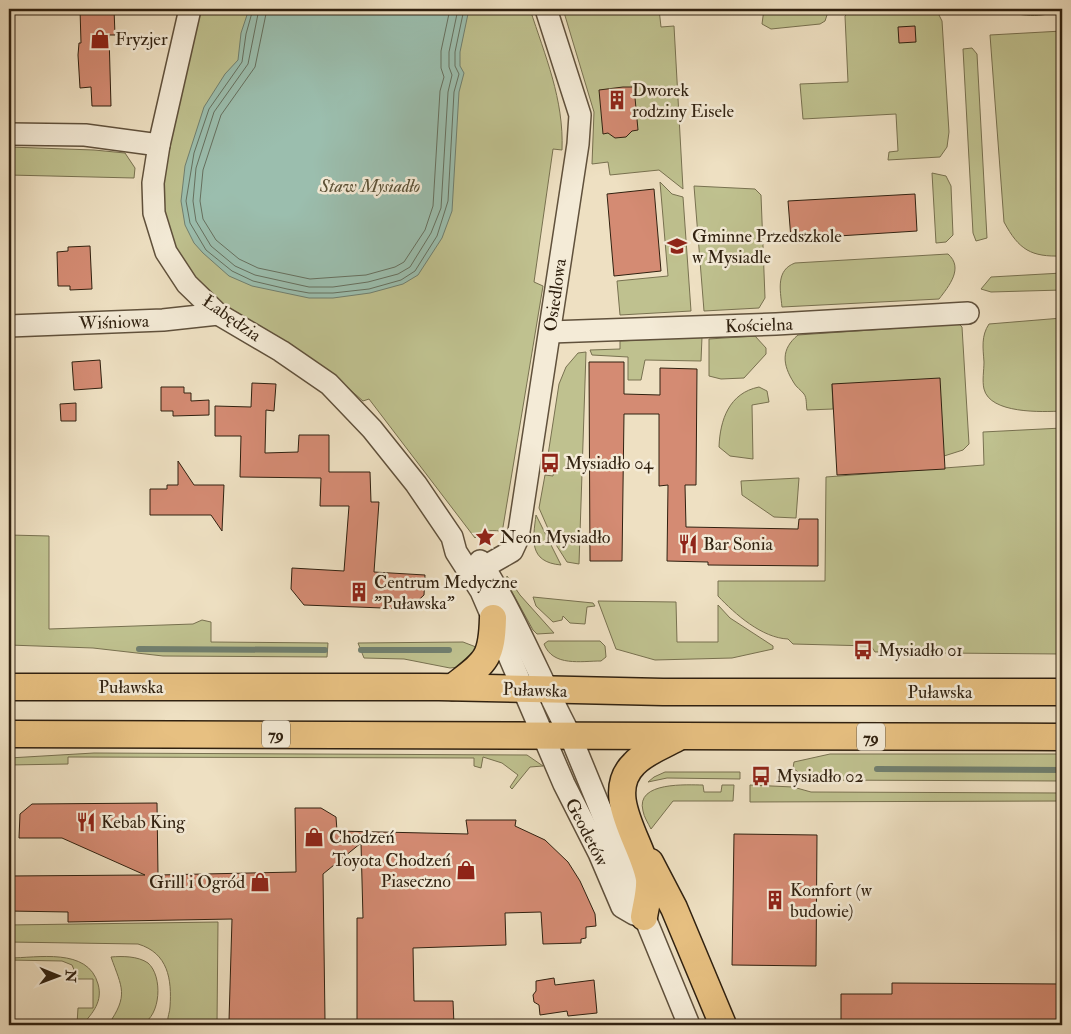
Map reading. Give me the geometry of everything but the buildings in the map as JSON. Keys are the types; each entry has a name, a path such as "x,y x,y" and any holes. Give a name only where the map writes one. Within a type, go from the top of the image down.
{"main road":[{"path":"453,687 487,658 492,644 493,618"},
{"name":"Puławska","path":"9,687 453,687 663,692 1062,692"},
{"name":"79","path":"9,734 1062,737"},
{"path":"644,917 650,888 641,850 627,816 622,787 633,764 680,737"},
{"path":"641,850 656,871 674,908 723,1025"}],"street":[{"name":"Łabędzia","path":"190,9 159,145 152,194 160,238 169,257 187,284 218,314 281,351 335,390 372,429 416,484 452,537 456,552 481,591 493,618 534,690"},
{"name":"Osiedlowa","path":"484,567 512,551 518,538 578,144 580,115 546,9"},
{"path":"9,134 85,135 159,145"},
{"name":"Kościelna","path":"550,332 776,324 968,313"},
{"name":"Wiśniowa","path":"9,326 163,320 218,314"},
{"name":"Łabędzia","path":"452,537 467,544 484,567 521,632 534,690"},
{"name":"Geodetów","path":"534,690 543,735 564,784 599,853 622,907 644,917"},
{"name":"Geodetów","path":"534,690 570,735 689,1025"}],"green space":[{"name":"Staw Mysiadło","path":"200,9 530,9 557,95 562,131 562,150 553,149 534,282 543,286 502,533 500,531 486,531 480,533 475,538 369,399 363,401 331,373 292,345 216,300 188,269 170,236 162,202 163,179 167,149"},
{"path":"563,9 659,9 661,27 674,26 683,189 659,170 610,175 608,162 592,164 594,112"},
{"path":"764,9 829,9 825,21 820,24 771,29 762,24"},
{"path":"852,9 936,9 942,21 949,132 947,147 940,157 888,160 889,152 898,151 896,114 803,119 800,84 848,82 845,16"},
{"path":"999,9 1062,9 1047,14 1030,15"},
{"path":"1062,31 1062,256 1051,256 1027,250 1015,239 1004,222 990,35"},
{"path":"972,48 977,54 987,238 976,241 973,233 963,49"},
{"path":"9,147 125,153 135,168 134,178 9,175"},
{"path":"932,173 946,176 951,186 953,235 946,242 936,243"},
{"path":"660,182 672,194 683,197 691,311 620,315 617,281 668,276"},
{"path":"694,186 755,189 761,195 765,298 759,308 704,311"},
{"path":"948,254 953,259 955,271 950,283 939,299 782,307 780,287 782,275 789,266 795,263"},
{"path":"1062,273 1062,290 991,292 981,289 991,277"},
{"path":"1062,318 1062,411 1018,410 996,403 988,397 983,386 983,347 985,333 989,324"},
{"path":"959,324 962,327 969,444 963,450 944,456 832,384 833,409 807,410 805,396 794,383 787,369 786,351 792,340 798,335"},
{"path":"755,336 766,348 766,354 744,378 721,379 709,376 709,339"},
{"path":"702,337 701,361 645,360 641,380 628,380 628,357 592,355 590,350 620,349 620,341"},
{"path":"586,352 579,564 567,562 553,540 539,508 545,475 553,476 556,456 548,455 559,384 566,367 578,353"},
{"path":"759,387 767,391 769,402 752,405 753,459 730,456 719,447 724,418 728,409 740,395"},
{"path":"1062,428 1062,654 941,653 934,650 875,652 871,646 793,644 788,639 778,638 759,630 732,610 718,596 718,581 825,581 826,477 984,465 983,432"},
{"path":"799,478 796,518 774,517 742,495 741,481"},
{"path":"536,515 561,565 550,563 543,559 535,548"},
{"path":"9,535 49,536 49,629 193,624 202,620 211,622 211,642 328,643 327,657 163,656 93,648 9,645"},
{"path":"507,576 520,595 554,633 537,634 533,630 506,581"},
{"path":"533,597 593,603 595,606 587,607 585,624 570,623 563,616 562,620 553,622 536,606"},
{"path":"598,601 676,602 677,642 718,642 718,605 730,618 773,646 773,649 732,658 655,660 616,649"},
{"path":"548,641 600,641 605,646 606,657 601,661 568,661 554,656 548,651 544,644"},
{"path":"463,642 476,647 479,652 459,667 450,668 404,659 364,658 358,643"},
{"path":"94,753 527,755 543,766 530,767 512,789 510,787 518,775 502,763 483,757 481,768 474,766 474,758 68,757 68,764 9,765 9,758"},
{"path":"830,754 1062,754 1062,781 814,780 803,776 793,768 794,762"},
{"path":"665,772 740,772 740,779 667,778 648,782"},
{"path":"675,785 703,785 704,792 721,792 722,785 734,785 733,801 673,801 651,829 643,811 643,801 647,794"},
{"path":"750,785 793,787 811,792 1062,793 1062,801 750,802"},
{"path":"218,922 217,1025 177,1025 168,1022 170,987 166,968 156,954 138,944 9,942 9,925"},
{"path":"60,957 84,964 92,972 98,984 99,996 96,1006 82,1025 48,1025 48,1023 77,1024 78,1008 93,1008 93,979 78,979 72,965 62,961 9,960 9,958"},
{"path":"111,957 140,959 148,963 153,969 158,986 156,1005 148,1020 142,1024 130,1026 108,1025 115,1015 121,998 120,984"}],"water":[{"path":"249,9 469,9 460,52 460,66 464,73 459,92 452,211 442,238 418,275 403,284 370,293 333,298 309,298 252,286 229,276 194,243 185,225 181,201 185,166 204,107 225,74 238,60 241,33"}],"waterway":[{"path":"139,649 325,650"},
{"path":"361,650 449,650"},
{"path":"877,769 1062,770"}],"place":[{"name":"Fryzjer","path":"100,39"},
{"name":"Dworek rodziny Eisele","path":"617,100"},
{"name":"Gminne Przedszkole w Mysiadle","path":"677,246"},
{"name":"Mysiadło 04","path":"550,463"},
{"name":"Neon Mysiadło","path":"485,537"},
{"name":"Bar Sonia","path":"688,544"},
{"name":"Centrum Medyczne \"Puławska\"","path":"359,592"},
{"name":"Mysiadło 01","path":"863,650"},
{"name":"Mysiadło 02","path":"761,776"},
{"name":"Kebab King","path":"86,822"},
{"name":"Chodzeń","path":"314,837"},
{"name":"Toyota Chodzeń Piaseczno","path":"466,870"},
{"name":"Grill i Ogród","path":"260,882"},
{"name":"Komfort (w budowie)","path":"775,900"}]}
